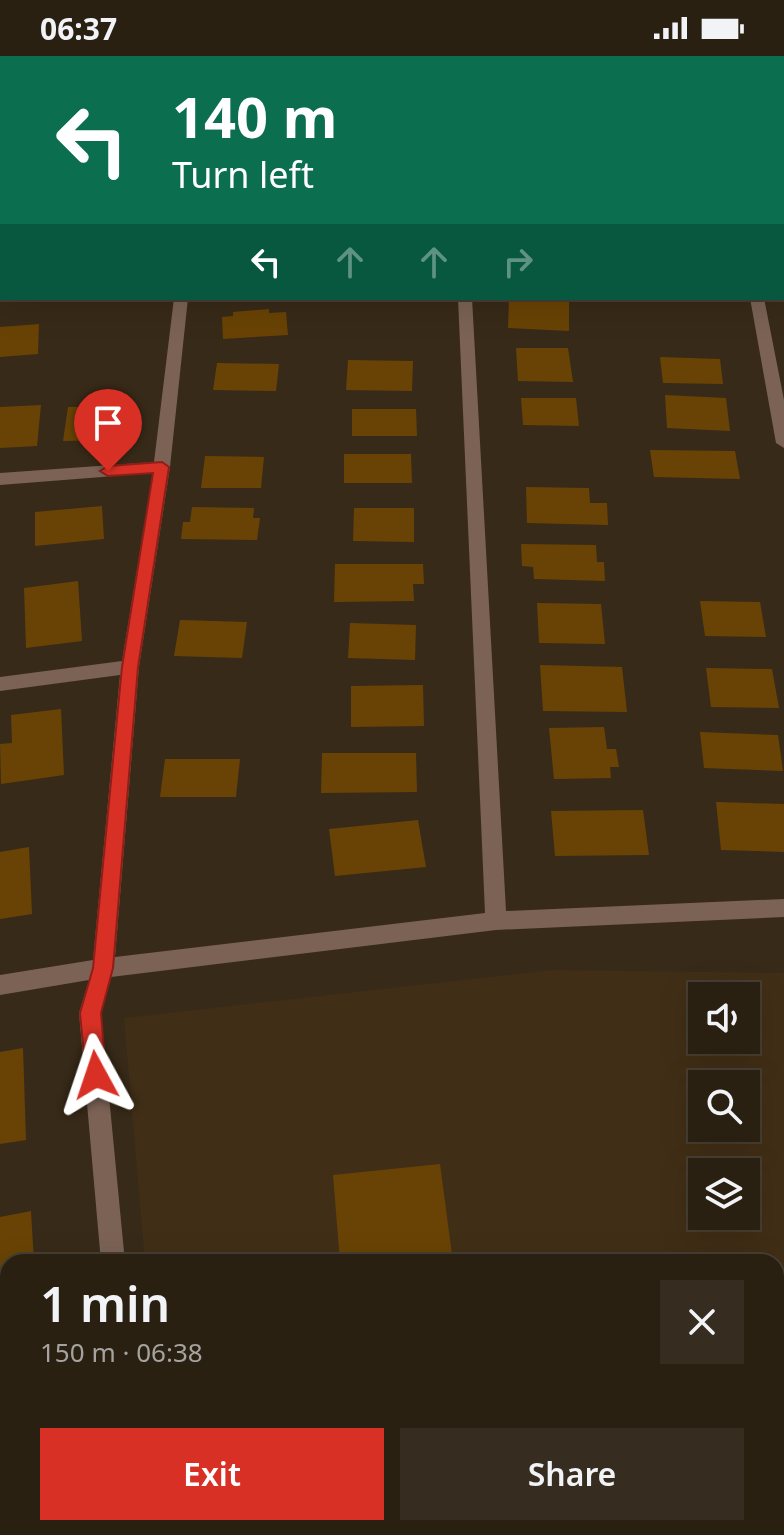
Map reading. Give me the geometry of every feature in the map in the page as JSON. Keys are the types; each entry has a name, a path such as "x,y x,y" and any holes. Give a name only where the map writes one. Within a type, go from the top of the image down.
{"street":[{"path":"112,1254 90,1013 103,968 130,667 162,467 181,300"},
{"path":"465,300 496,921"},
{"path":"757,300 784,443"},
{"path":"0,479 162,467"},
{"path":"0,684 130,667"},
{"path":"0,985 103,968 496,921 784,908"}],"shaded area":[{"path":"552,970 784,973 784,1254 144,1254 124,1018"}],"building":[{"path":"509,300 569,302 569,331 508,328"},
{"path":"269,309 269,313 286,312 288,335 223,339 222,317 233,316 233,312"},
{"path":"39,324 38,354 0,357 0,327"},
{"path":"516,348 568,348 573,382 518,381"},
{"path":"660,357 720,359 723,384 663,383"},
{"path":"348,360 413,361 412,391 346,390"},
{"path":"217,363 279,364 276,391 213,390"},
{"path":"665,395 726,398 730,431 667,428"},
{"path":"521,398 576,398 579,426 523,425"},
{"path":"41,405 37,446 0,448 0,407"},
{"path":"121,406 117,440 63,441 68,407"},
{"path":"352,409 416,409 417,436 352,436"},
{"path":"650,450 735,451 740,479 654,477"},
{"path":"344,454 411,454 412,483 344,483"},
{"path":"205,456 264,457 261,488 201,488"},
{"path":"526,487 589,488 590,503 607,503 608,525 527,523"},
{"path":"102,506 104,539 35,546 35,512"},
{"path":"192,507 254,508 253,518 260,518 257,540 181,539 183,522 190,522"},
{"path":"354,508 414,508 414,542 353,541"},
{"path":"521,544 596,545 597,562 604,562 605,581 534,579 533,567 522,566"},
{"path":"335,564 423,564 424,584 413,584 414,601 334,602"},
{"path":"78,581 82,641 26,648 24,588"},
{"path":"700,601 760,602 766,637 705,636"},
{"path":"537,603 601,604 605,644 539,643"},
{"path":"180,620 247,622 242,658 174,656"},
{"path":"350,623 416,625 415,660 348,658"},
{"path":"540,665 622,667 627,712 543,711"},
{"path":"706,668 772,669 779,708 711,707"},
{"path":"423,685 424,726 351,727 351,686"},
{"path":"61,709 64,775 1,784 0,744 12,743 11,715"},
{"path":"604,727 607,749 616,749 619,767 610,767 611,778 554,779 549,728"},
{"path":"700,732 778,735 783,771 704,768"},
{"path":"322,753 416,753 417,792 321,793"},
{"path":"165,759 240,759 236,797 160,797"},
{"path":"716,802 784,804 784,852 721,850"},
{"path":"643,810 649,855 555,856 551,811"},
{"path":"418,820 426,867 335,876 329,829"},
{"path":"29,847 32,914 0,919 0,852"},
{"path":"23,1048 26,1140 0,1144 0,1052"},
{"path":"440,1164 452,1254 339,1254 333,1175"},
{"path":"31,1211 34,1254 0,1254 0,1217"}],"route":[{"path":"96,1075 90,1013 103,968 130,667 162,467 108,471"}]}
